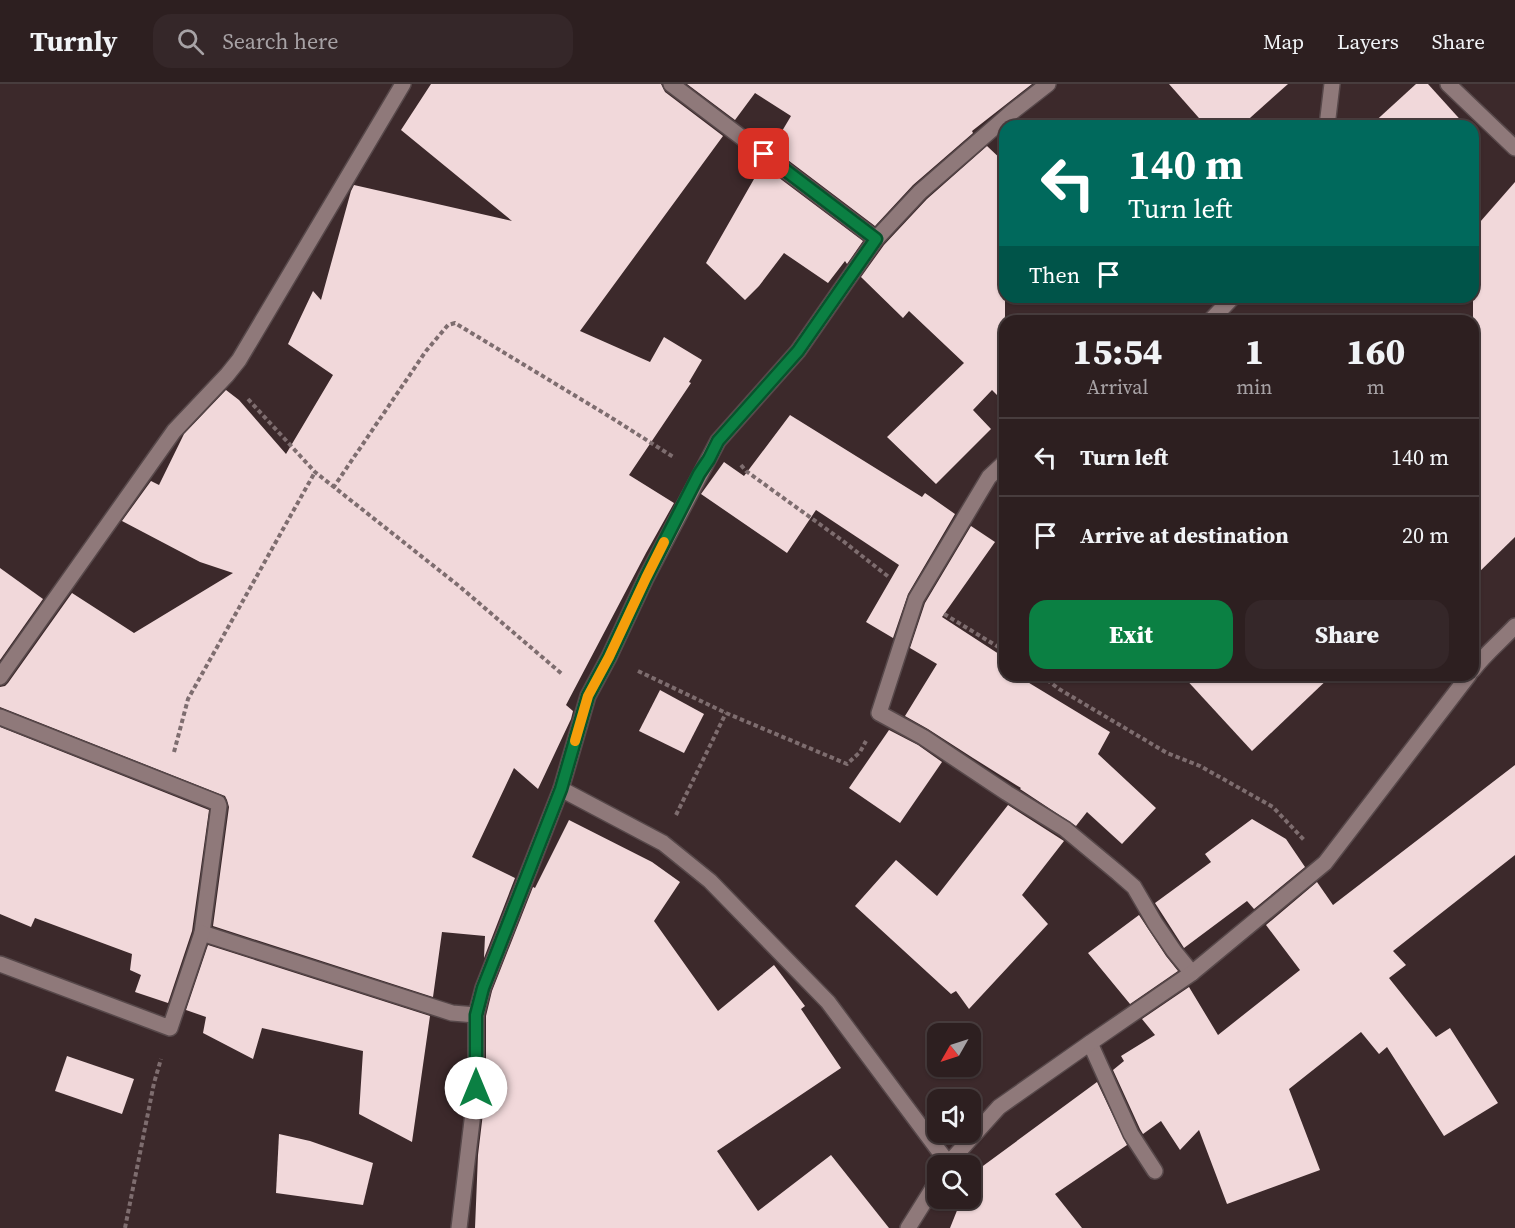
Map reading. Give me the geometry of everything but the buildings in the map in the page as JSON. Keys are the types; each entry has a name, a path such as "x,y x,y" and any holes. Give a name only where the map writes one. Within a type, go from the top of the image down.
{"street":[{"path":"0,677 174,431 227,375 247,348 403,84"},
{"path":"671,84 876,239"},
{"path":"1003,120 1048,84"},
{"path":"1328,120 1332,84"},
{"path":"1448,84 1515,148"},
{"path":"459,1228 476,1088 476,1015 483,988 561,789 588,696 699,474 718,441 798,351 876,239 920,192 999,123"},
{"path":"1216,315 1227,303"},
{"path":"999,468 989,477 916,599 879,713 923,737 1065,829 1118,873 1134,887 1155,923 1192,973"},
{"path":"1479,658 1499,644 1515,626"},
{"path":"955,1155 999,1107 1192,973 1325,863 1464,681"},
{"path":"0,717 214,800 219,806 201,933 170,1028 0,964"},
{"path":"561,789 663,843 710,881 828,1002 940,1155"},
{"path":"201,933 452,1013 476,1015"},
{"path":"1090,1042 1131,1134 1155,1171"},
{"path":"908,1228 927,1198"}],"path":[{"path":"333,488 426,351 448,325 455,323 699,474"},
{"path":"227,375 315,472 459,586 588,696"},
{"path":"718,441 746,471 834,535 916,599 999,647"},
{"path":"167,783 188,699 315,472"},
{"path":"609,657 726,713 847,764 860,752 879,713"},
{"path":"1049,681 1167,753 1200,766 1273,807 1325,863"},
{"path":"663,843 726,713"},
{"path":"124,1228 154,1083 170,1028"}],"slow traffic":[{"path":"575,741 588,696 664,542"}],"route":[{"path":"476,1088 476,1015 483,988 561,789 588,696 699,474 718,441 798,351 876,239 764,154"}]}
